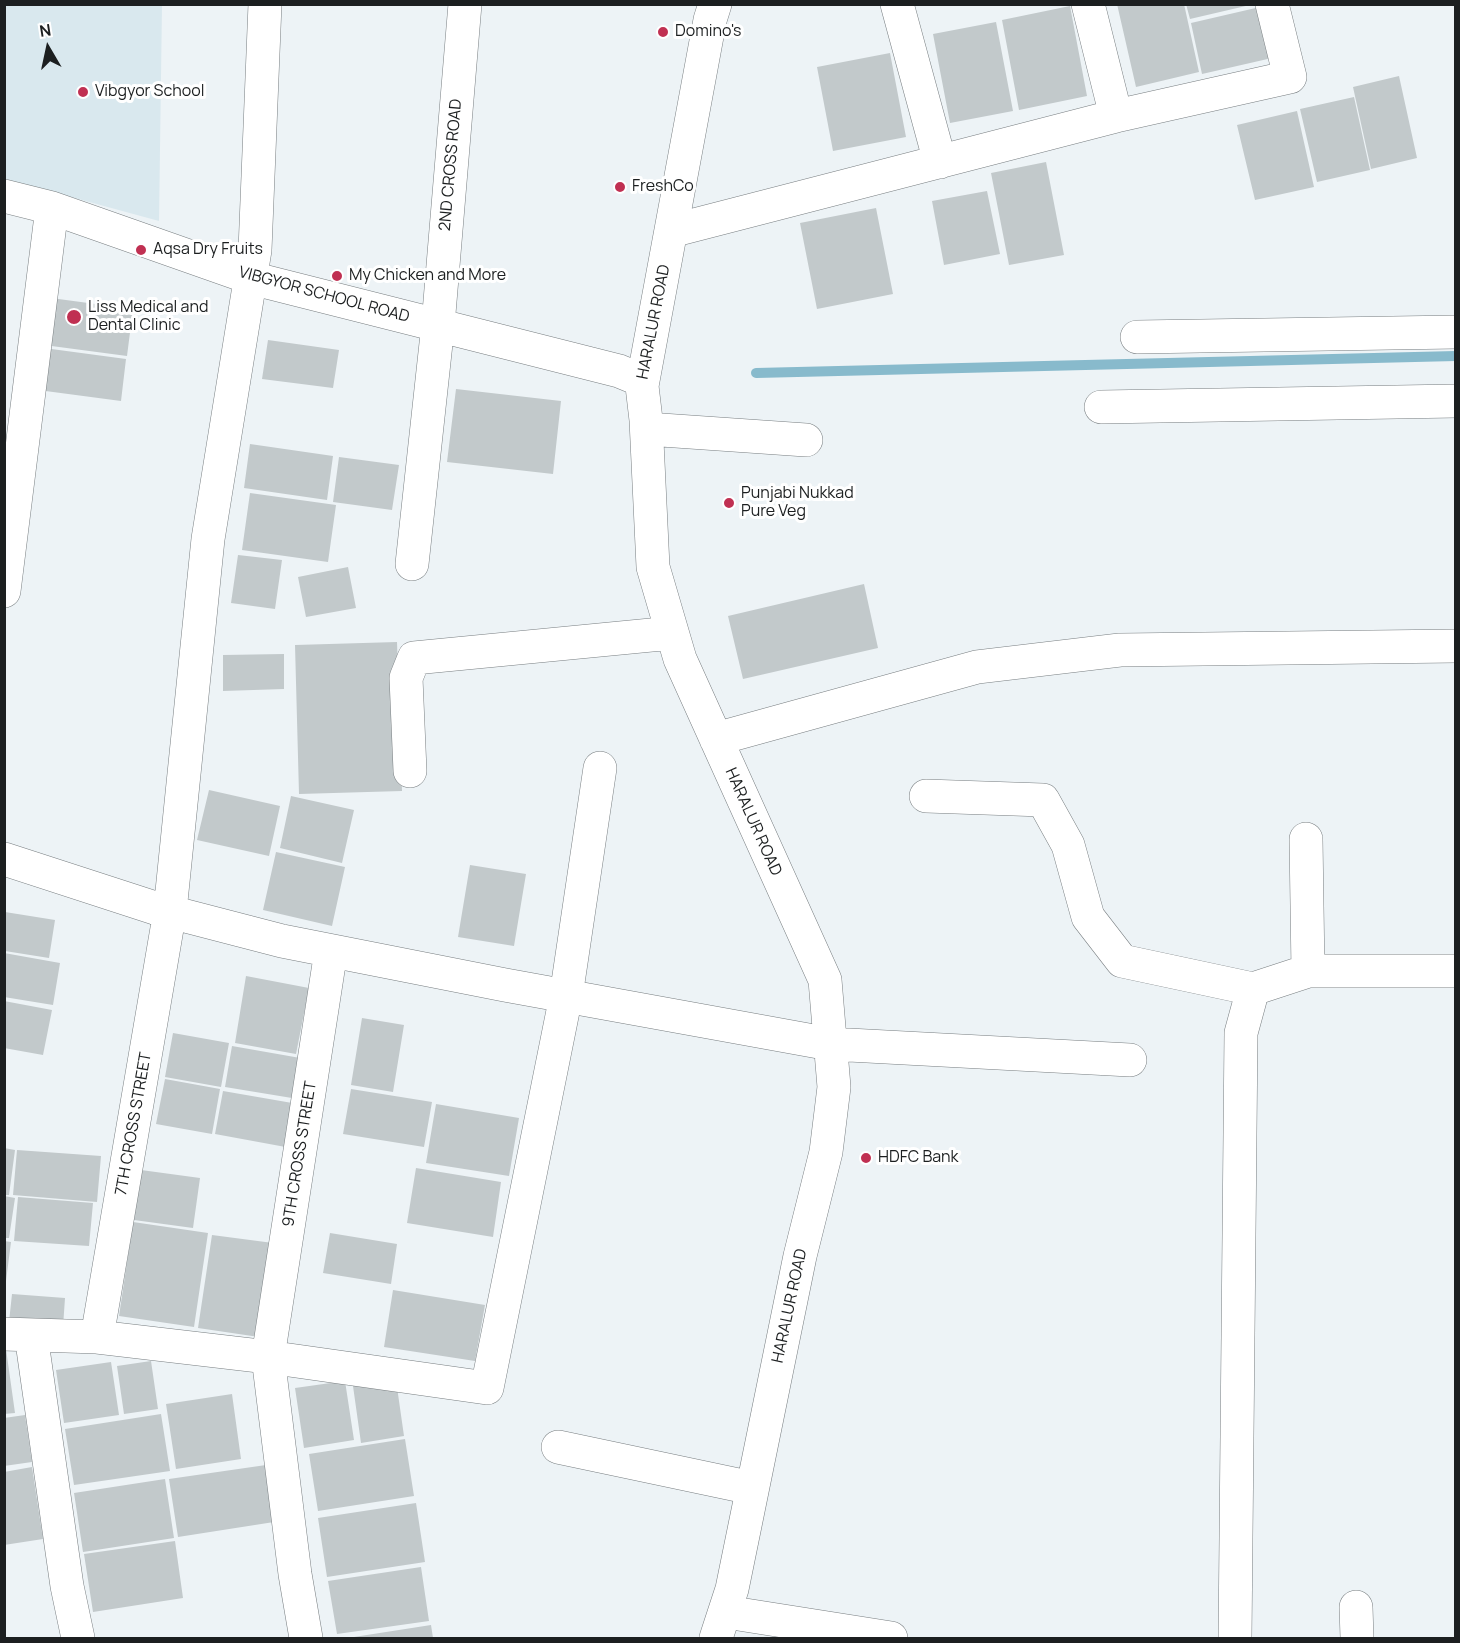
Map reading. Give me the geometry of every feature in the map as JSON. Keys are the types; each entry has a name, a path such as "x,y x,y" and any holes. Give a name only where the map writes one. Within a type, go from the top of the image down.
{"street":[{"path":"251,278 255,250 265,4"},
{"name":"2ND CROSS ROAD","path":"412,564 438,325 465,4"},
{"name":"HARALUR ROAD","path":"715,4 710,20 642,386 647,429 653,567 680,659 825,980 834,1087 826,1152 800,1256 721,1625"},
{"path":"897,4 940,162"},
{"path":"1088,4 1116,116"},
{"path":"671,231 1116,116 1290,76 1272,4"},
{"name":"VIBGYOR SCHOOL ROAD","path":"4,196 52,208 251,278 619,371 641,380 642,386"},
{"path":"4,591 52,208"},
{"name":"7TH CROSS STREET","path":"97,1337 170,911 208,539 251,278"},
{"path":"1137,337 1455,332"},
{"path":"1101,407 1455,401"},
{"path":"647,429 806,440"},
{"path":"410,771 406,678 414,658 672,633"},
{"path":"716,739 977,667 1120,650 1455,646"},
{"path":"78,1638 18,1334 97,1337 487,1388 566,996 600,768"},
{"path":"926,796 1043,800 1068,845 1088,918 1122,961 1253,989 1308,971 1455,971"},
{"path":"1306,839 1308,971"},
{"path":"4,859 170,911 282,941 830,1044 1130,1059"},
{"name":"9TH CROSS STREET","path":"306,1638 295,1574 268,1358 331,951"},
{"path":"1235,1638 1241,1033 1253,989"},
{"path":"558,1448 752,1488"},
{"path":"721,1625 891,1638"}],"shaded area":[{"name":"Vibgyor School","path":"4,5 162,5 159,221 5,179"}],"building":[{"path":"1117,4 1184,4 1199,72 1136,87"},
{"path":"1186,4 1250,4 1250,5 1190,19"},
{"path":"1070,6 1087,96 1019,110 1002,20"},
{"path":"1260,7 1272,58 1202,74 1191,23"},
{"path":"996,22 1013,111 950,123 933,34"},
{"path":"890,53 906,137 833,151 817,67"},
{"path":"1399,76 1417,158 1371,169 1353,87"},
{"path":"1354,97 1370,170 1317,182 1300,109"},
{"path":"1297,111 1314,187 1255,200 1237,125"},
{"path":"1046,162 1064,255 1009,265 991,173"},
{"path":"987,191 1000,254 944,265 932,201"},
{"path":"876,208 893,294 817,309 800,223"},
{"path":"51,298 133,309 127,356 44,345"},
{"path":"268,340 339,350 333,388 262,379"},
{"path":"44,348 126,359 121,401 38,390"},
{"path":"456,389 561,401 553,474 447,462"},
{"path":"250,444 333,456 327,500 244,488"},
{"path":"339,457 399,465 392,510 333,502"},
{"path":"250,493 336,505 328,562 242,550"},
{"path":"238,555 282,560 275,609 231,603"},
{"path":"348,567 356,608 306,617 298,577"},
{"path":"864,584 878,648 743,679 728,616"},
{"path":"397,642 402,791 299,794 295,645"},
{"path":"284,654 284,689 223,691 223,655"},
{"path":"209,790 280,806 269,856 197,840"},
{"path":"291,796 354,810 342,863 280,848"},
{"path":"276,852 345,867 332,926 263,910"},
{"path":"470,865 526,874 514,946 458,937"},
{"path":"5,912 55,920 49,958 5,951"},
{"path":"4,953 60,963 53,1005 4,997"},
{"path":"246,976 309,988 296,1054 235,1043"},
{"path":"4,1001 52,1010 43,1055 4,1048"},
{"path":"362,1018 404,1025 393,1092 351,1085"},
{"path":"173,1033 229,1043 221,1087 165,1077"},
{"path":"232,1046 306,1059 298,1099 225,1087"},
{"path":"165,1079 220,1089 212,1134 156,1124"},
{"path":"351,1089 432,1102 424,1147 343,1134"},
{"path":"223,1091 298,1104 291,1148 215,1134"},
{"path":"436,1104 519,1118 509,1176 426,1163"},
{"path":"4,1148 15,1150 9,1195 4,1195"},
{"path":"17,1150 101,1156 97,1202 13,1195"},
{"path":"416,1168 501,1182 493,1237 407,1223"},
{"path":"141,1170 200,1178 193,1228 134,1220"},
{"path":"4,1196 15,1198 9,1238 4,1238"},
{"path":"18,1197 93,1203 89,1246 14,1241"},
{"path":"133,1222 208,1233 194,1327 119,1316"},
{"path":"330,1233 397,1244 391,1284 323,1273"},
{"path":"212,1235 273,1243 259,1337 198,1328"},
{"path":"4,1241 11,1242 6,1281 4,1280"},
{"path":"393,1290 485,1305 475,1361 384,1347"},
{"path":"12,1294 65,1298 63,1327 9,1322"},
{"path":"6,1349 15,1413 4,1414 4,1350"},
{"path":"151,1361 158,1409 124,1414 117,1366"},
{"path":"111,1362 119,1415 64,1423 56,1370"},
{"path":"396,1380 404,1436 361,1443 353,1386"},
{"path":"345,1381 354,1440 304,1448 295,1388"},
{"path":"232,1394 241,1459 176,1469 166,1404"},
{"path":"161,1414 170,1471 74,1485 65,1429"},
{"path":"25,1415 32,1462 4,1466 4,1418"},
{"path":"405,1439 414,1496 318,1511 309,1454"},
{"path":"266,1465 274,1522 178,1537 169,1479"},
{"path":"32,1467 43,1539 4,1545 4,1472"},
{"path":"165,1479 174,1538 83,1552 74,1493"},
{"path":"416,1503 425,1562 327,1577 318,1518"},
{"path":"175,1541 183,1598 93,1612 84,1554"},
{"path":"421,1567 429,1621 337,1634 328,1581"},
{"path":"431,1625 433,1638 354,1638 354,1637"}],"waterway":[{"path":"756,373 1456,356"}],"place":[{"name":"Domino's","path":"663,32"},
{"name":"Vibgyor School","path":"83,92"},
{"name":"FreshCo","path":"620,187"},
{"name":"Aqsa Dry Fruits","path":"141,250"},
{"name":"My Chicken and More","path":"337,276"},
{"name":"Liss Medical and Dental Clinic","path":"74,317"},
{"name":"Punjabi Nukkad Pure Veg","path":"729,503"},
{"name":"HDFC Bank","path":"866,1158"}]}
